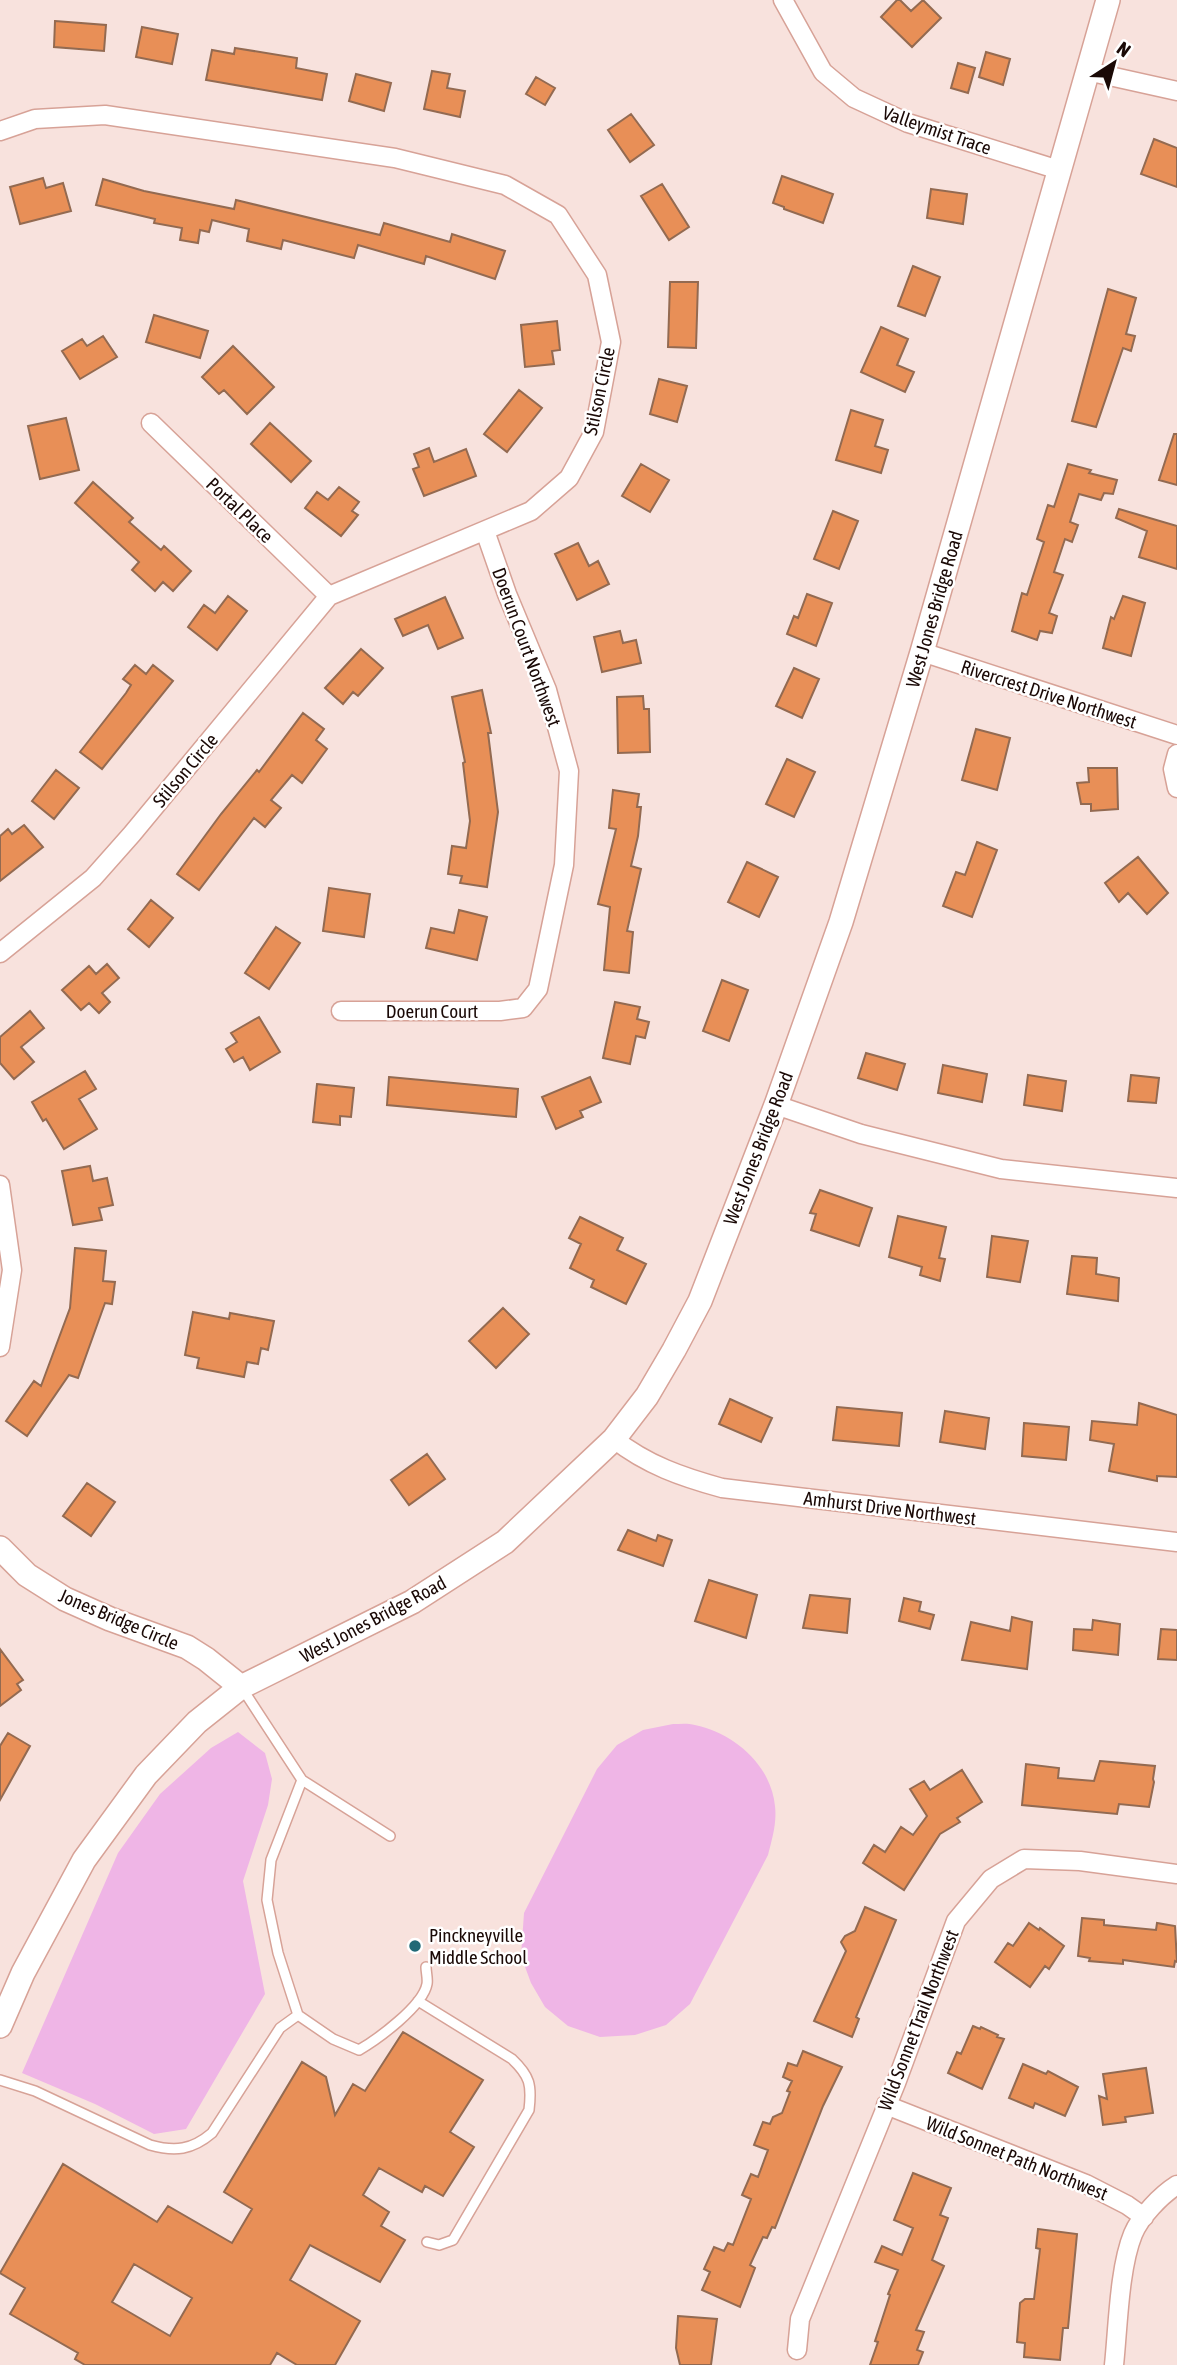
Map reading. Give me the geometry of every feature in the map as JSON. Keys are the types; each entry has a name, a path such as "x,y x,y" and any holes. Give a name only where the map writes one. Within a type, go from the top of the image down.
{"street":[{"name":"Valleymist Trace","path":"783,0 823,72 854,98 908,123 1059,170"},
{"name":"West Jones Bridge Road","path":"0,2026 23,1973 84,1860 146,1775 197,1722 242,1687 412,1602 505,1542 614,1439 647,1396 700,1301 776,1105 841,922 922,652 1108,0"},
{"path":"1087,71 1177,91"},
{"name":"Stilson Circle","path":"0,131 36,119 105,115 395,158 505,185 558,215 597,275 611,342 594,432 569,478 531,511 329,596 93,878 0,953"},
{"name":"Portal Place","path":"151,423 329,596"},
{"name":"Doerun Court Northwest","path":"485,531 507,594 547,690 569,771 564,865 538,989 523,1007"},
{"name":"Rivercrest Drive Northwest","path":"922,652 1177,735"},
{"path":"1177,754 1173,769 1177,788"},
{"name":"Doerun Court","path":"341,1011 500,1011 523,1007"},
{"path":"776,1105 861,1134 1001,1169 1177,1188"},
{"path":"0,1185 12,1270 0,1348"},
{"name":"Amhurst Drive Northwest","path":"614,1439 633,1454 681,1477 722,1488 1177,1542"},
{"name":"Jones Bridge Circle","path":"0,1548 27,1575 65,1599 110,1619 187,1647 242,1687"},
{"name":"Wild Sonnet Trail Northwest","path":"797,2350 800,2319 956,1922 991,1879 1024,1859 1080,1861 1177,1874"},
{"name":"Wild Sonnet Path Northwest","path":"886,2105 1086,2184 1128,2205 1144,2217"},
{"path":"1114,2365 1126,2254 1134,2231 1144,2217 1177,2185"}],"lane":[{"path":"242,1687 302,1780 390,1836"},
{"path":"302,1780 271,1860 267,1900 278,1953 298,2015 333,2039 359,2050 380,2038 418,2001 428,1984 426,1967"},
{"path":"418,2001 512,2059 525,2071 531,2090 529,2110 453,2240 439,2245 427,2242"},
{"path":"0,2080 35,2091 150,2145 183,2150 200,2144 212,2133 280,2028 298,2015"}],"shaded area":[{"path":"673,1724 692,1724 723,1735 736,1743 758,1764 772,1791 775,1806 768,1855 690,2004 666,2025 635,2035 600,2037 568,2026 545,2007 531,1983 521,1956 524,1913 597,1769 617,1745 643,1730"},
{"path":"238,1732 265,1753 272,1779 268,1805 243,1881 265,1994 186,2129 154,2134 95,2104 22,2073 118,1853 160,1794 211,1748"}],"building":[{"path":"897,0 911,11 923,0 941,18 912,47 881,17"},
{"path":"55,21 106,25 104,51 54,47"},
{"path":"142,27 178,34 172,64 136,57"},
{"path":"235,48 297,58 296,68 327,74 322,100 206,80 212,50 234,54"},
{"path":"986,52 1010,59 1003,85 979,77"},
{"path":"958,63 975,68 968,93 951,88"},
{"path":"432,71 450,74 447,88 465,91 460,117 424,109"},
{"path":"356,74 391,83 384,111 349,101"},
{"path":"536,77 555,88 545,105 526,94"},
{"path":"631,114 654,145 630,162 608,130"},
{"path":"1154,139 1177,148 1177,187 1141,174"},
{"path":"782,176 833,194 823,223 773,203"},
{"path":"43,178 46,188 63,183 71,211 20,224 10,187"},
{"path":"103,179 144,191 234,209 236,200 380,235 384,223 450,242 452,234 505,251 495,279 426,256 424,264 358,245 354,258 283,240 281,249 247,241 249,229 212,220 209,232 200,230 198,243 180,240 182,228 154,223 155,219 96,205"},
{"path":"662,184 689,227 669,240 641,196"},
{"path":"931,189 967,194 963,224 927,218"},
{"path":"913,266 940,277 925,316 898,306"},
{"path":"670,282 698,282 696,348 668,347"},
{"path":"1108,289 1136,298 1126,334 1135,336 1131,351 1123,348 1096,427 1072,421"},
{"path":"154,315 208,331 200,358 146,342"},
{"path":"557,321 560,350 552,351 554,364 525,367 521,325"},
{"path":"881,327 908,339 897,365 914,372 905,392 861,372"},
{"path":"103,336 117,357 80,379 62,351 82,339 87,346"},
{"path":"233,346 274,387 247,414 224,390 219,394 202,377"},
{"path":"659,379 687,386 677,422 650,414"},
{"path":"519,390 542,408 507,452 484,434"},
{"path":"851,410 883,420 875,446 888,450 881,473 836,460"},
{"path":"66,418 79,470 40,479 28,426"},
{"path":"270,423 311,461 291,482 251,444"},
{"path":"1174,434 1177,434 1177,485 1159,480"},
{"path":"429,448 434,462 466,449 476,476 424,496 413,469 419,467 414,454"},
{"path":"641,464 669,480 650,512 622,496"},
{"path":"1068,464 1117,480 1113,494 1104,493 1101,500 1079,494 1070,522 1078,525 1072,542 1065,539 1054,572 1063,575 1049,613 1057,616 1052,633 1040,631 1037,640 1012,631 1022,593 1027,595 1044,542 1037,539 1048,505 1054,507"},
{"path":"93,482 133,518 129,522 161,550 164,546 191,571 173,591 163,582 155,591 132,570 139,562 75,503"},
{"path":"339,487 359,502 352,511 358,515 341,536 305,508 317,492 328,500"},
{"path":"1119,509 1177,526 1177,569 1139,557 1147,531 1116,518"},
{"path":"833,511 858,521 839,569 814,559"},
{"path":"578,543 589,566 598,561 609,584 577,600 555,554"},
{"path":"807,594 832,603 816,646 787,634 794,616 798,618"},
{"path":"228,596 247,611 217,650 188,627 204,605 215,613"},
{"path":"1123,596 1145,603 1131,656 1103,648 1111,617 1114,619"},
{"path":"445,597 463,638 438,649 428,625 403,636 395,619"},
{"path":"620,631 623,643 636,640 641,663 602,672 594,637"},
{"path":"361,649 383,668 358,696 353,692 343,704 325,688"},
{"path":"135,665 146,674 153,665 173,681 102,769 80,752 126,693 131,685 123,679"},
{"path":"794,668 819,679 802,718 776,706"},
{"path":"482,690 491,733 488,733 498,812 487,887 460,883 462,876 448,874 452,846 466,848 470,821 465,762 452,697"},
{"path":"643,696 644,709 649,709 650,752 618,753 617,697"},
{"path":"303,713 324,729 316,740 327,749 302,783 292,775 271,800 281,808 265,827 254,818 199,890 177,874 221,814 257,770 259,772"},
{"path":"976,729 1010,738 997,790 962,780"},
{"path":"787,759 815,772 794,817 766,804"},
{"path":"1088,768 1117,768 1118,809 1091,811 1091,804 1081,804 1077,783 1089,782"},
{"path":"56,770 79,788 54,819 32,801"},
{"path":"613,790 639,794 637,807 641,807 631,866 641,869 627,931 633,932 629,973 604,970 610,907 598,904 616,829 609,828"},
{"path":"24,825 43,847 0,881 0,836 8,829 12,834"},
{"path":"977,842 997,850 972,917 943,906 956,872 965,875"},
{"path":"1138,857 1168,893 1147,914 1128,893 1119,902 1105,883"},
{"path":"747,862 778,877 759,917 728,902"},
{"path":"329,888 370,894 364,937 323,931"},
{"path":"151,900 173,918 149,947 128,929"},
{"path":"459,910 487,917 477,960 426,948 431,928 454,933"},
{"path":"276,927 300,943 269,989 245,973"},
{"path":"107,964 119,978 102,993 110,1002 99,1013 89,1003 81,1010 62,990 89,966 96,974"},
{"path":"722,980 748,990 729,1041 703,1031"},
{"path":"615,1002 640,1007 637,1019 649,1022 645,1038 636,1036 630,1064 603,1058"},
{"path":"30,1011 44,1028 21,1047 34,1062 14,1079 0,1063 0,1037"},
{"path":"259,1017 280,1052 250,1070 243,1057 234,1062 226,1049 237,1042 231,1033"},
{"path":"866,1053 905,1064 897,1090 858,1078"},
{"path":"943,1065 987,1074 982,1102 938,1093"},
{"path":"85,1071 96,1089 79,1099 97,1129 64,1149 32,1102"},
{"path":"1028,1075 1066,1081 1062,1111 1024,1105"},
{"path":"1131,1075 1159,1078 1156,1103 1128,1101"},
{"path":"389,1077 518,1089 516,1117 387,1105"},
{"path":"590,1077 601,1102 580,1111 583,1117 556,1129 542,1097"},
{"path":"317,1084 354,1088 351,1117 340,1116 340,1125 313,1122"},
{"path":"90,1166 93,1181 107,1178 113,1205 99,1208 102,1220 73,1225 62,1171"},
{"path":"820,1190 872,1208 859,1246 811,1230 816,1214 810,1213"},
{"path":"898,1216 946,1227 939,1258 945,1259 940,1281 920,1275 922,1267 889,1257"},
{"path":"580,1217 623,1238 617,1250 646,1264 626,1304 591,1287 594,1280 570,1268 581,1244 569,1238"},
{"path":"992,1236 1028,1241 1020,1282 987,1277"},
{"path":"75,1248 106,1251 103,1281 115,1282 112,1304 105,1303 78,1378 69,1375 27,1436 6,1421 34,1381 41,1386 70,1308"},
{"path":"1072,1256 1097,1258 1096,1274 1119,1278 1118,1301 1067,1294"},
{"path":"503,1308 529,1334 496,1368 469,1341"},
{"path":"193,1312 229,1319 230,1313 274,1321 268,1350 261,1348 258,1364 247,1362 244,1377 197,1368 199,1358 185,1355"},
{"path":"730,1399 772,1418 761,1442 719,1424"},
{"path":"1139,1403 1177,1415 1177,1477 1157,1476 1157,1481 1109,1471 1114,1444 1090,1440 1092,1421 1137,1425"},
{"path":"837,1407 902,1413 899,1446 833,1440"},
{"path":"945,1411 989,1418 985,1449 940,1442"},
{"path":"1024,1423 1069,1427 1066,1460 1022,1456"},
{"path":"427,1454 445,1479 409,1505 391,1480"},
{"path":"87,1483 115,1502 91,1536 63,1516"},
{"path":"628,1530 656,1541 658,1535 672,1540 663,1566 618,1550"},
{"path":"709,1580 757,1595 746,1638 695,1621"},
{"path":"810,1595 850,1599 847,1633 803,1628"},
{"path":"904,1598 921,1602 919,1611 934,1615 930,1629 899,1621"},
{"path":"1012,1617 1032,1622 1027,1669 962,1660 971,1622 1010,1631"},
{"path":"1093,1620 1120,1624 1118,1655 1073,1650 1074,1629 1092,1630"},
{"path":"1161,1629 1177,1630 1177,1660 1158,1659"},
{"path":"0,1649 23,1680 17,1684 21,1690 0,1706"},
{"path":"8,1733 30,1746 0,1800 0,1746"},
{"path":"1100,1761 1155,1766 1149,1807 1119,1804 1117,1814 1022,1805 1026,1764 1059,1768 1058,1778 1094,1781"},
{"path":"962,1770 982,1802 957,1818 960,1822 940,1834 904,1890 863,1863 874,1845 885,1852 901,1827 913,1835 927,1816 910,1789 924,1781 930,1790"},
{"path":"865,1907 896,1920 856,2017 859,2019 852,2037 814,2021 846,1951 841,1942 845,1936 855,1931"},
{"path":"1082,1918 1104,1920 1104,1925 1156,1930 1157,1923 1175,1926 1177,1962 1175,1961 1174,1967 1123,1960 1123,1964 1089,1961 1090,1958 1078,1956"},
{"path":"1029,1923 1064,1946 1049,1969 1045,1966 1030,1987 995,1962 1008,1943 1013,1946"},
{"path":"973,2026 980,2029 981,2027 1004,2039 982,2089 948,2073 957,2052 961,2054"},
{"path":"403,2032 483,2080 450,2132 474,2147 443,2196 425,2186 422,2192 379,2168 363,2195 389,2212 381,2226 405,2240 380,2282 310,2245 290,2280 360,2321 335,2365 297,2365 277,2353 270,2365 85,2365 75,2359 78,2353 10,2314 25,2288 0,2273 63,2164 157,2222 168,2206 232,2243 252,2209 224,2192 302,2062 326,2077 335,2115 353,2084 365,2091","holes":["134,2264 192,2298 170,2336 112,2302"]},
{"path":"803,2051 842,2067 823,2106 775,2228 772,2227 767,2238 763,2237 750,2265 755,2268 740,2307 702,2290 710,2272 704,2269 714,2247 724,2251 728,2243 733,2245 751,2199 742,2195 751,2174 758,2177 768,2150 754,2145 763,2122 770,2124 773,2117 782,2113 792,2081 783,2077 788,2063 797,2066"},
{"path":"1023,2064 1046,2074 1048,2071 1078,2087 1065,2116 1035,2103 1033,2108 1009,2098"},
{"path":"1146,2068 1153,2113 1125,2117 1126,2122 1103,2125 1099,2096 1107,2099 1103,2074"},
{"path":"913,2173 951,2188 940,2215 948,2218 932,2260 944,2266 916,2330 924,2332 917,2350 923,2352 918,2365 870,2365 890,2295 888,2294 898,2270 875,2262 882,2246 902,2255 913,2228 894,2220"},
{"path":"1038,2229 1077,2234 1068,2328 1063,2328 1060,2360 1024,2357 1025,2343 1017,2342 1020,2303 1025,2299 1034,2299 1040,2249 1036,2248"},
{"path":"678,2316 717,2319 711,2365 680,2365 676,2348"}],"place":[{"name":"Pinckneyville Middle School","path":"415,1946"}]}
